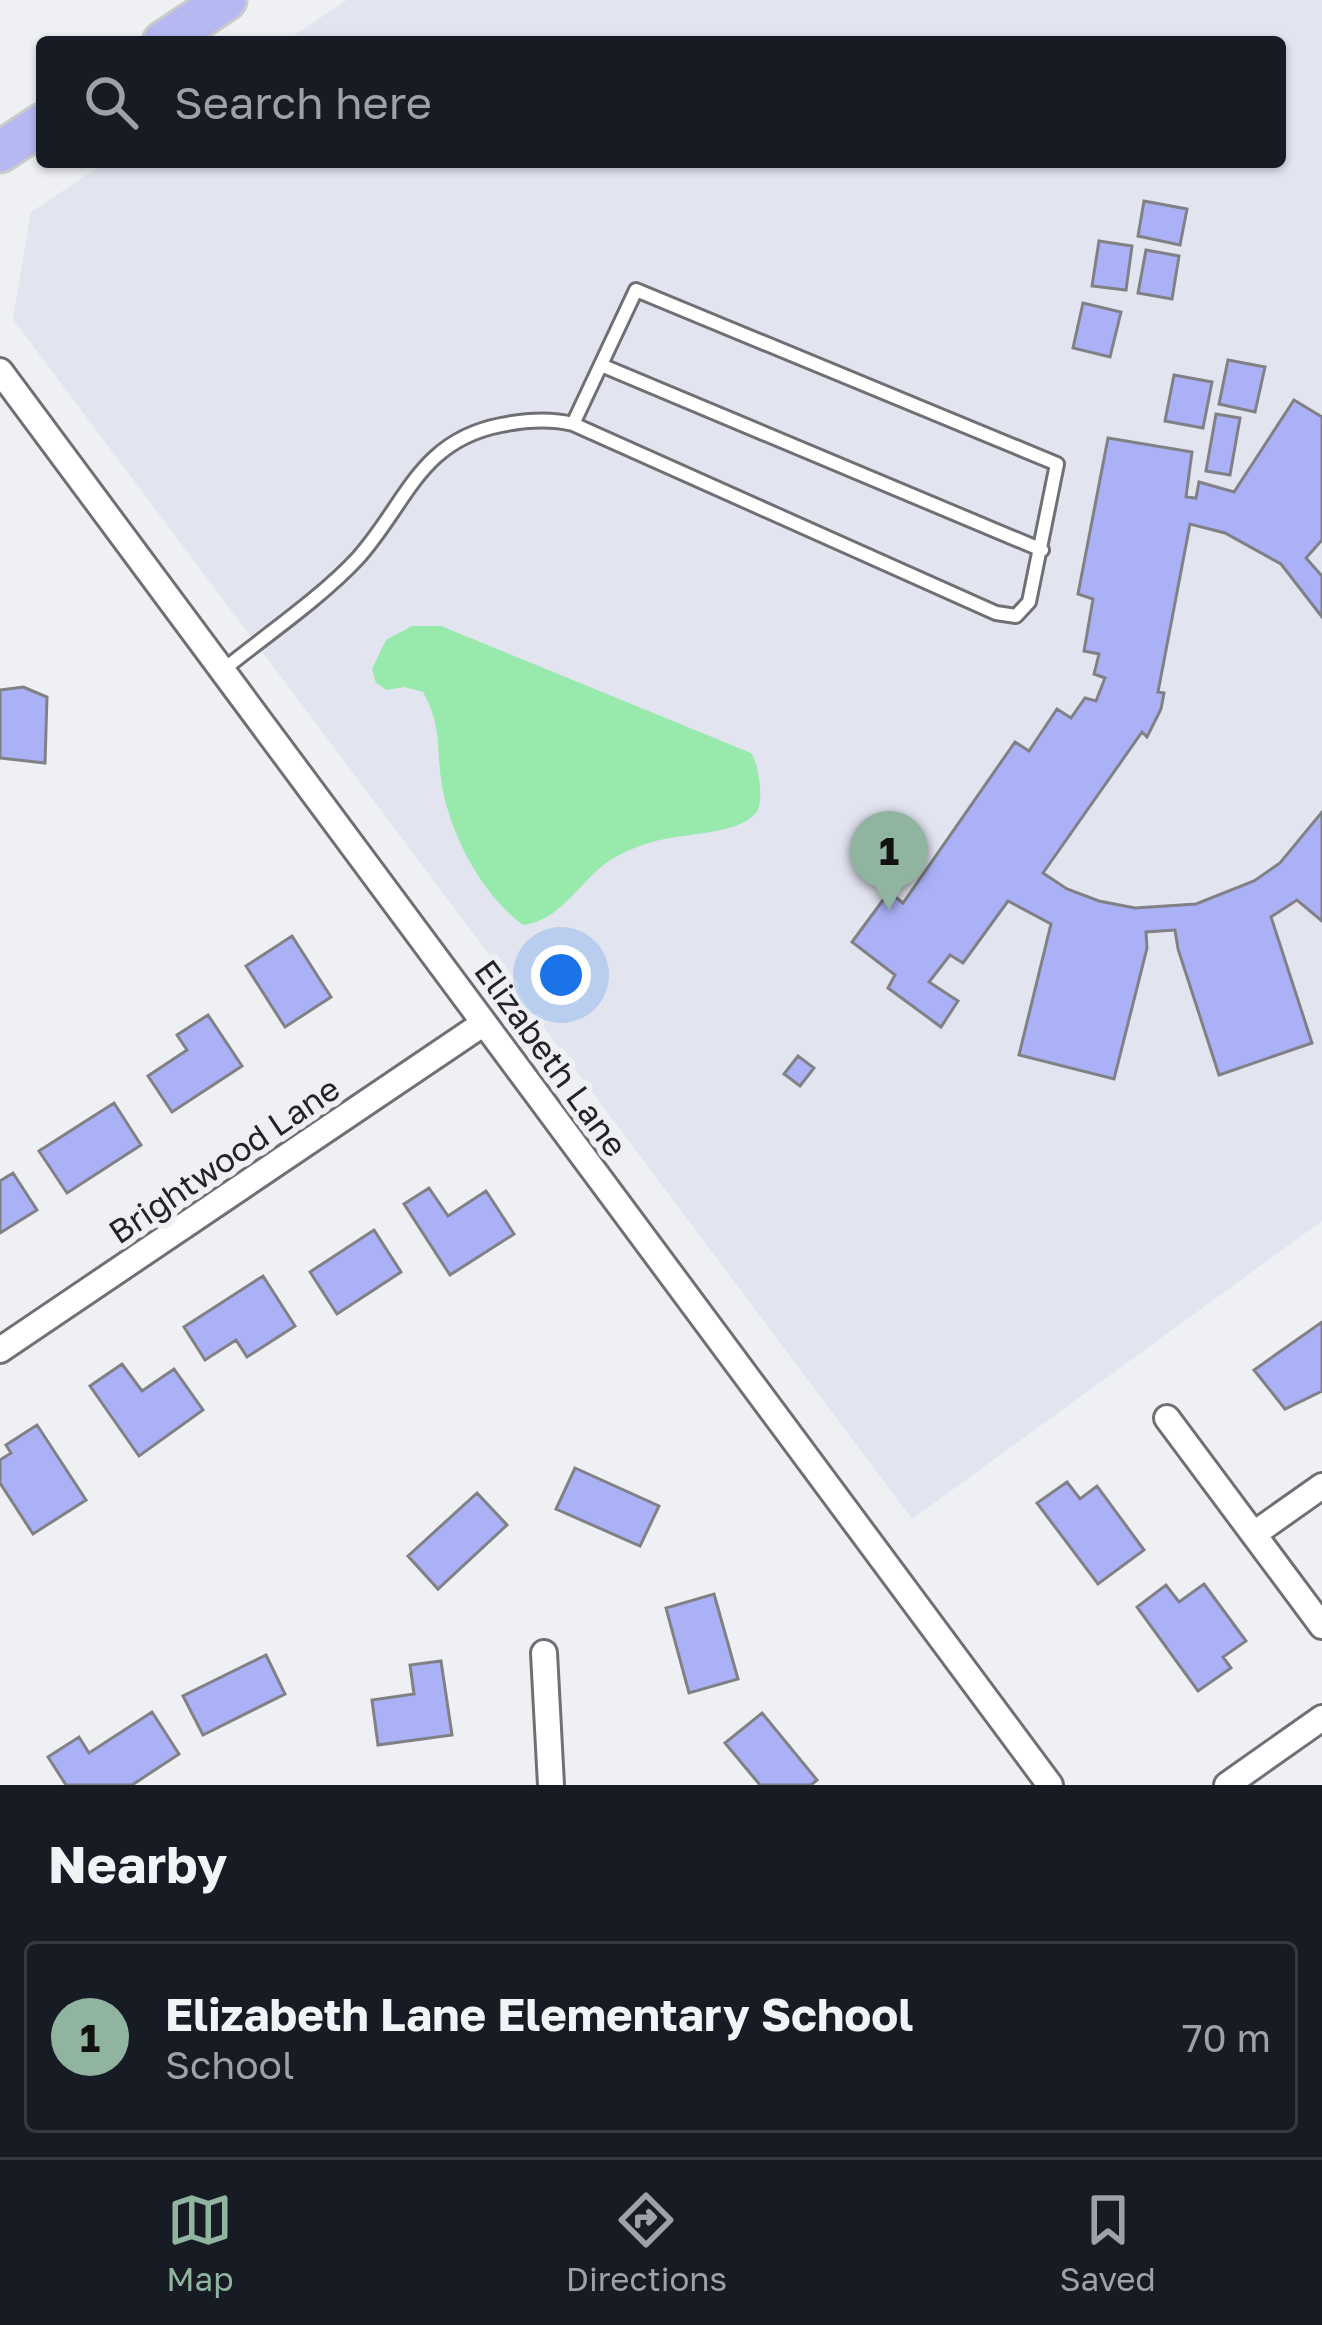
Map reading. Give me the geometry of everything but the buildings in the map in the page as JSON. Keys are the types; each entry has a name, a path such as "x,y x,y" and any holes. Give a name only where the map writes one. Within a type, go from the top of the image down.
{"main road":[{"path":"173,36 226,0"},
{"path":"0,152 36,128"}],"street":[{"name":"Elizabeth Lane","path":"0,370 1050,1785"},
{"name":"Brightwood Lane","path":"0,1351 484,1023"},
{"path":"1167,1418 1322,1626"},
{"path":"1254,1534 1322,1486"},
{"path":"544,1653 551,1785"},
{"path":"1227,1785 1322,1718"}],"lane":[{"path":"223,671 356,560 425,464 444,446 467,434 520,421 554,419 573,424 996,613 1016,616 1029,602 1058,464 636,290 573,424"},
{"path":"601,365 1042,550"}],"shaded area":[{"path":"347,0 1322,0 1322,1221 912,1519 13,319 31,212 97,168 1286,168 1286,36 293,36"}],"green space":[{"path":"412,626 441,626 751,753 760,784 758,809 737,826 658,840 624,852 549,916 523,925 483,882 454,828 443,791 434,718 423,692 404,687 387,690 376,683 372,669 386,640"}],"place":[{"name":"Elizabeth Lane Elementary School","path":"889,910"}]}
